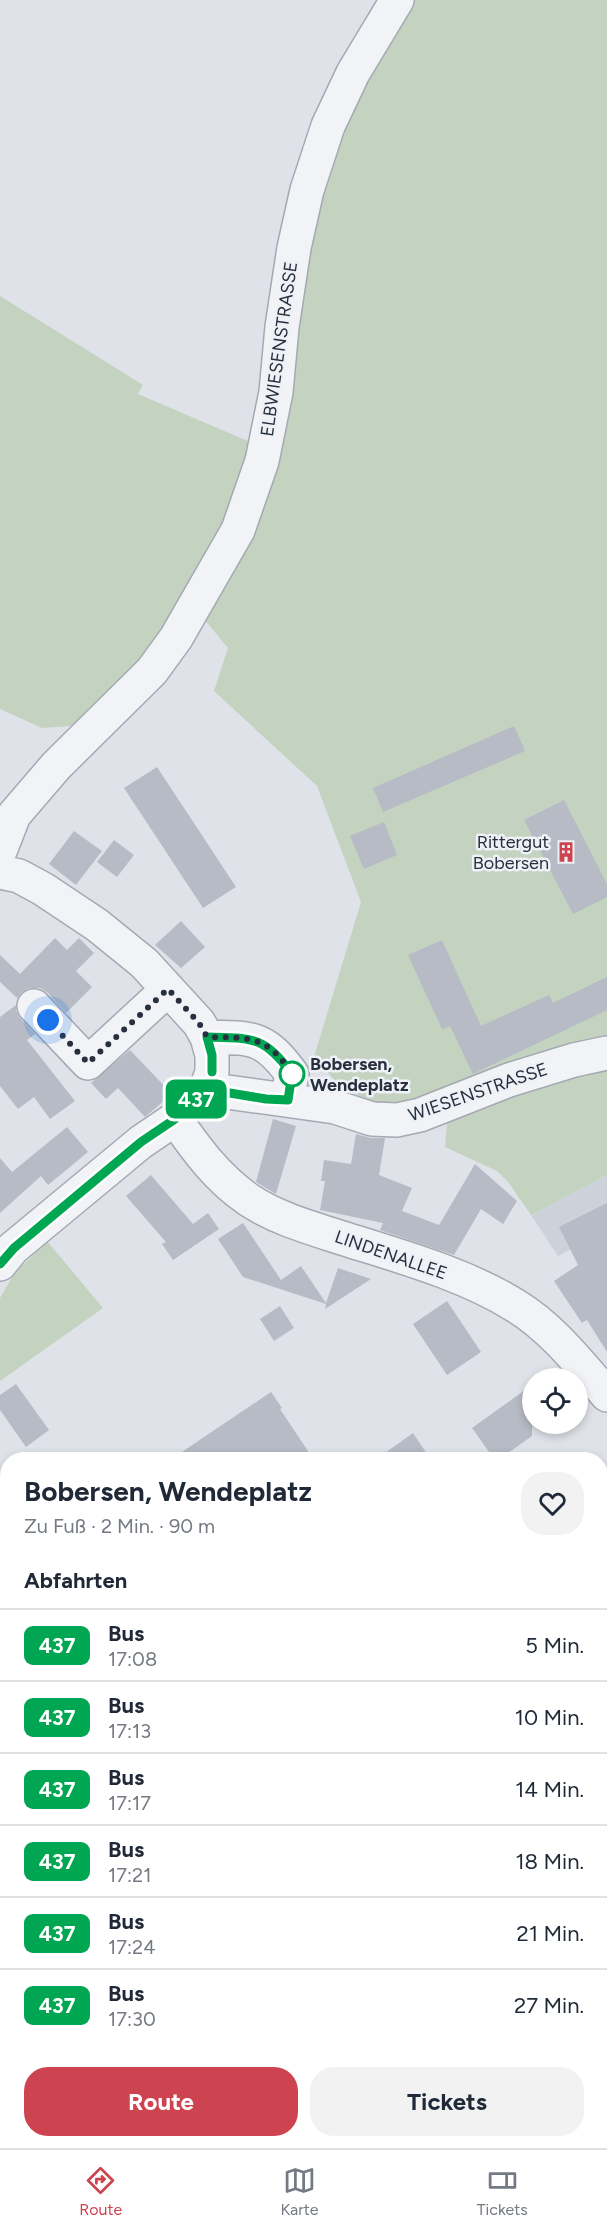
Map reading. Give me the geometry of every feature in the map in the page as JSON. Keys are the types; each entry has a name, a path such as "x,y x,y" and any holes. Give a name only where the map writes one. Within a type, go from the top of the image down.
{"street":[{"name":"ELBWIESENSTRASSE","path":"0,850 14,814 56,766 152,671 177,638 238,530 262,461 276,392 282,327 292,259 307,190 328,126 348,84 398,0"},
{"path":"0,872 20,876 97,925 144,963 199,1023 207,1037 212,1055 209,1080 175,1119 127,1153 14,1248 0,1264"},
{"path":"34,1006 88,1063 168,989"},
{"path":"207,1037 258,1040 277,1053 292,1074 288,1100"},
{"name":"WIESENSTRASSE","path":"209,1080 266,1099 335,1107 372,1119 398,1120 420,1115 509,1080 574,1060 607,1053"},
{"name":"LINDENALLEE","path":"175,1119 208,1165 249,1200 275,1214 319,1231 399,1256 476,1285 517,1306 540,1323 607,1395"}],"shaded area":[{"path":"607,1175 607,1230 558,1256 531,1215"}],"green space":[{"path":"409,0 607,0 607,1037 447,1086 405,1106 371,1103 338,1084 314,1057 361,902 317,786 214,691 228,648 199,613 242,538 332,132"},
{"path":"0,296 143,385 138,394 250,442 226,533 168,633 84,725 42,728 0,709"},
{"path":"607,1064 607,1175 531,1215 508,1182 497,1171 445,1147 448,1112"},
{"path":"47,1241 103,1308 0,1381 0,1298 14,1274"}],"building":[{"path":"514,726 525,751 383,812 373,788"},
{"path":"157,767 236,887 203,908 124,788"},
{"name":"Rittergut Bobersen","path":"564,800 607,884 607,897 573,914 524,820"},
{"path":"384,822 397,855 364,869 350,836"},
{"path":"74,831 102,851 76,885 49,864"},
{"path":"114,840 134,855 117,877 97,862"},
{"path":"181,921 205,947 181,968 155,945"},
{"path":"55,938 67,950 79,938 94,953 76,971 92,987 66,1013 48,993 40,988 29,988 17,998 0,982 0,955 20,974"},
{"path":"442,940 481,1026 549,995 553,1003 607,977 607,1010 473,1074 450,1026 442,1029 408,955"},
{"path":"16,1005 20,1018 35,1034 27,1040 75,1101 50,1119 34,1097 18,1109 0,1086 0,1017"},
{"path":"130,1050 172,1094 145,1117 118,1088 106,1099 91,1083"},
{"path":"273,1119 296,1126 276,1194 256,1182"},
{"path":"67,1127 88,1152 48,1185 41,1176 0,1213 0,1158 12,1172"},
{"path":"356,1134 371,1138 385,1138 379,1175 412,1188 402,1211 439,1225 475,1164 517,1201 503,1224 481,1209 454,1255 380,1230 383,1223 320,1210 325,1181 321,1181 324,1160 351,1164"},
{"path":"151,1175 193,1224 208,1213 219,1229 173,1260 162,1244 166,1242 126,1196"},
{"path":"607,1203 607,1352 587,1320 582,1323 554,1281 578,1265 559,1227"},
{"path":"243,1223 281,1280 301,1266 326,1303 338,1268 371,1279 325,1309 326,1304 243,1277 218,1239"},
{"path":"447,1301 481,1352 447,1375 413,1324"},
{"path":"280,1306 294,1328 274,1341 260,1319"},
{"path":"16,1384 49,1430 26,1447 0,1410 0,1395"},
{"path":"271,1392 309,1452 182,1452"},
{"path":"522,1392 522,1434 532,1434 532,1436 509,1452 489,1452 472,1428"},
{"path":"413,1433 426,1452 386,1452"}],"bus line":[{"name":"437","path":"0,1264 14,1248 141,1142 175,1119 206,1089 266,1099 288,1100 292,1074 277,1053 258,1040 207,1037 212,1055 212,1072"}],"place":[{"name":"Rittergut Bobersen","path":"566,852"},
{"name":"Bobersen, Wendeplatz","path":"292,1074"}],"route":[{"path":"48,1020 88,1063 168,989 199,1023 207,1037 258,1040 277,1053 292,1074"}]}
